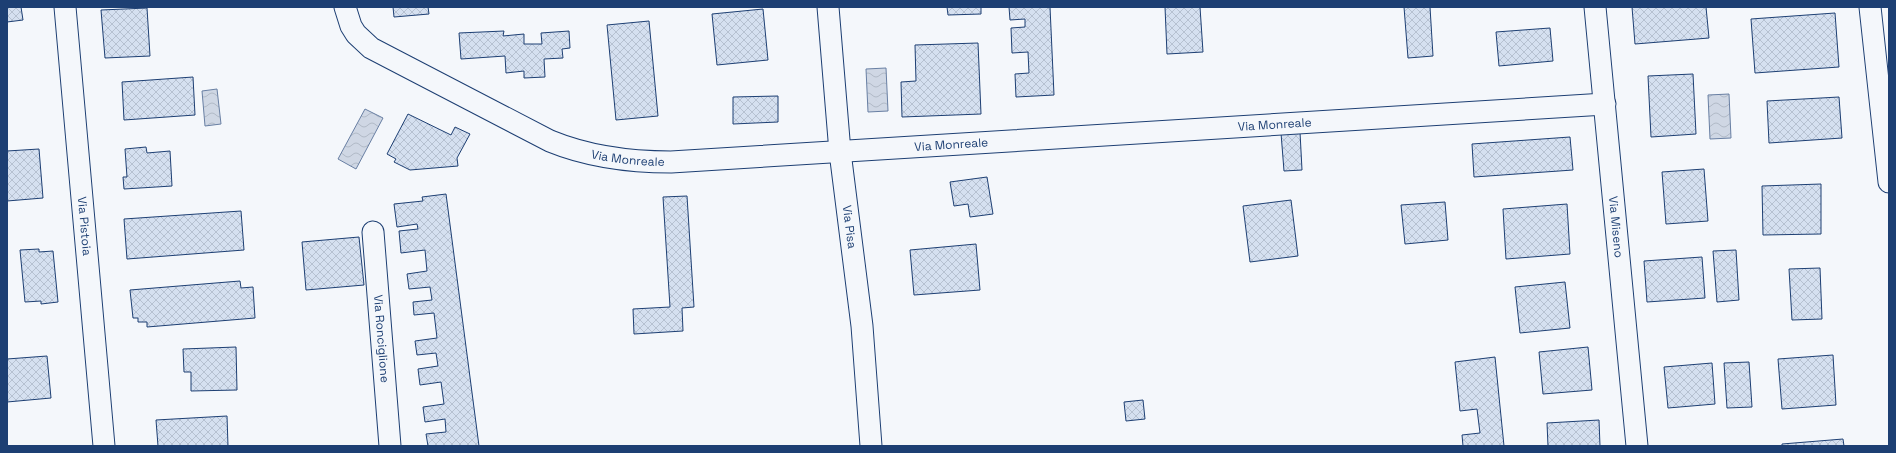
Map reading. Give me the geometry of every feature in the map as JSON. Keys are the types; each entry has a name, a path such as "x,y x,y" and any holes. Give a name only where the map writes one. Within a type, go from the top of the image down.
{"street":[{"name":"Via Pistoia","path":"65,7 104,446"},
{"name":"Via Monreale","path":"345,7 351,26 356,34 363,42 380,54 536,134 572,149 611,158 651,162 840,152 1605,104"},
{"name":"Via Pisa","path":"828,7 840,152 862,326 872,446"},
{"name":"Via Miseno","path":"1595,7 1637,446"},
{"path":"1870,7 1889,182"},
{"name":"Via Ronciglione","path":"373,232 390,446"}],"water":[{"path":"886,68 888,111 868,112 866,69"},
{"path":"217,89 221,124 205,126 202,91"},
{"path":"1729,94 1731,138 1710,139 1708,95"},
{"path":"365,109 383,118 356,169 338,159"}],"building":[{"path":"7,7 21,7 23,20 7,22"},
{"path":"393,7 428,7 429,14 394,17"},
{"path":"947,7 981,7 981,14 948,15"},
{"path":"1009,7 1050,7 1054,95 1016,97 1015,74 1029,73 1028,52 1012,53 1011,28 1025,27 1025,19 1010,20"},
{"path":"1165,7 1200,7 1203,52 1167,54"},
{"path":"1404,7 1430,7 1433,56 1408,58"},
{"path":"1632,7 1706,7 1709,38 1635,44"},
{"path":"147,8 150,56 105,58 101,10"},
{"path":"763,9 768,60 717,65 712,14"},
{"path":"1835,13 1839,67 1755,73 1751,19"},
{"path":"649,21 658,116 616,120 607,25"},
{"path":"1550,28 1553,61 1499,66 1496,32"},
{"path":"504,31 503,36 524,34 524,44 542,44 541,33 569,31 570,48 562,49 563,58 544,59 545,77 524,78 524,71 506,73 505,56 461,59 459,33"},
{"path":"978,43 981,114 902,117 901,82 916,81 915,45"},
{"path":"1693,74 1696,134 1651,137 1648,76"},
{"path":"193,77 195,115 124,120 122,82"},
{"path":"778,96 778,122 733,124 733,97"},
{"path":"1839,97 1842,138 1769,143 1767,101"},
{"path":"408,114 451,135 455,127 470,134 457,158 458,166 410,170 394,162 396,159 387,154"},
{"path":"1300,132 1302,170 1284,171 1281,133"},
{"path":"1570,137 1573,170 1474,177 1472,144"},
{"path":"146,147 147,153 170,151 172,186 124,189 123,177 127,177 125,149"},
{"path":"39,149 43,198 7,201 7,151"},
{"path":"1704,169 1708,221 1666,224 1662,172"},
{"path":"987,177 993,214 970,217 968,204 954,206 950,182"},
{"path":"1821,184 1821,234 1763,235 1762,186"},
{"path":"446,194 479,446 428,446 426,434 446,432 445,419 425,422 423,407 444,404 441,382 420,385 418,369 438,366 436,353 417,355 415,341 437,338 434,313 414,315 413,302 432,300 430,287 409,289 407,274 427,271 425,250 401,253 399,231 418,229 417,224 397,227 394,204 423,201 422,197"},
{"path":"687,196 694,307 682,308 683,331 634,334 633,309 670,307 663,197"},
{"path":"1291,200 1298,256 1250,262 1243,206"},
{"path":"1445,202 1448,240 1405,244 1401,205"},
{"path":"1567,204 1570,254 1506,259 1503,209"},
{"path":"241,211 244,250 127,259 124,219"},
{"path":"359,237 364,285 306,290 302,242"},
{"path":"976,244 980,290 914,295 910,250"},
{"path":"39,249 39,252 53,251 58,302 41,304 41,301 25,302 20,250"},
{"path":"1736,250 1739,300 1717,302 1713,251"},
{"path":"1702,257 1705,298 1647,302 1644,261"},
{"path":"1820,268 1822,319 1792,320 1789,269"},
{"path":"240,281 241,288 253,287 255,318 147,327 147,322 138,322 138,318 133,318 130,290"},
{"path":"1565,282 1570,328 1520,333 1515,287"},
{"path":"236,347 237,390 191,391 191,372 184,372 183,349"},
{"path":"1588,347 1592,390 1543,394 1539,352"},
{"path":"1833,355 1836,405 1782,409 1778,359"},
{"path":"47,356 51,398 7,402 7,359"},
{"path":"1495,357 1504,446 1463,446 1462,435 1480,433 1477,409 1460,411 1455,362"},
{"path":"1749,362 1752,407 1727,408 1724,363"},
{"path":"1712,363 1715,404 1668,408 1664,367"},
{"path":"1143,400 1145,419 1126,421 1124,402"},
{"path":"227,416 228,446 158,446 156,420"},
{"path":"1599,420 1600,446 1548,446 1547,423"},
{"path":"1843,439 1844,446 1782,446 1782,444"}]}
